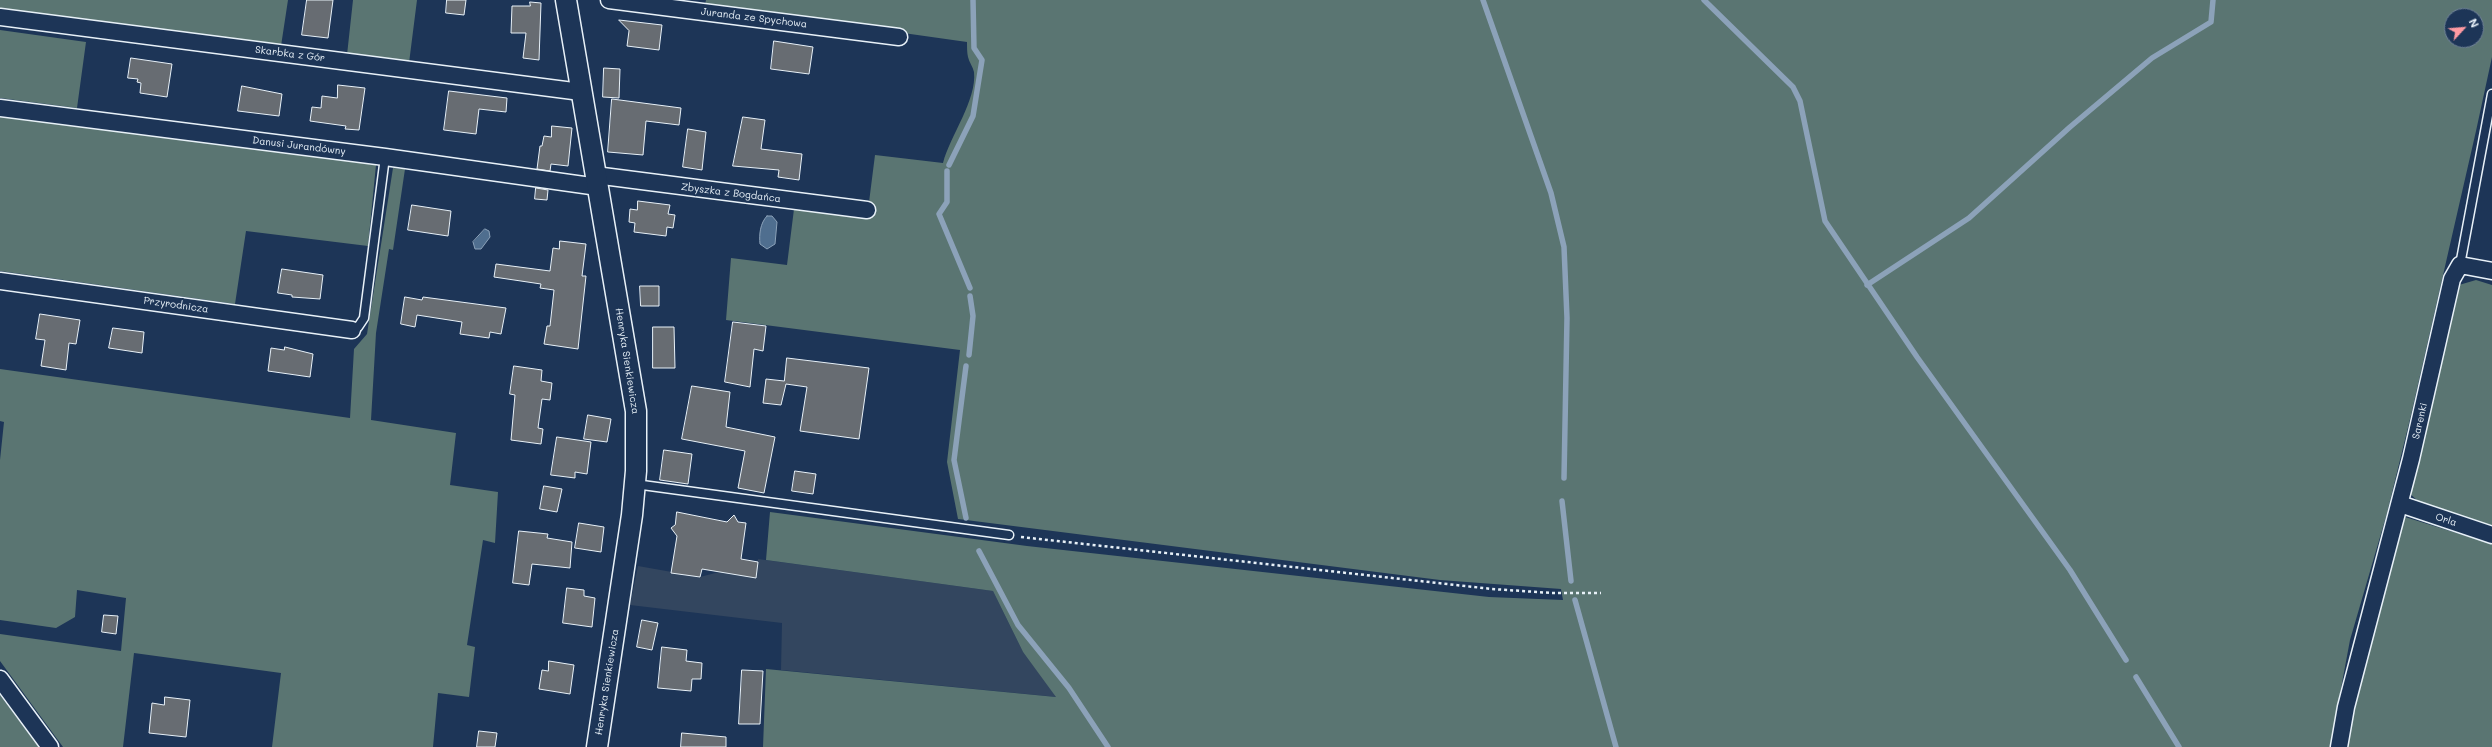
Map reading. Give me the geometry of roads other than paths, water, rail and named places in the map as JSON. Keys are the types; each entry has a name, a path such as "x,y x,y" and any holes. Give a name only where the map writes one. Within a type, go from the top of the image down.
{"street":[{"name":"Henryka Sienkiewicza","path":"566,0 636,411 635,484 597,747"},
{"name":"Juranda ze Spychowa","path":"609,0 899,37"},
{"name":"Skarbka z Gór","path":"0,17 581,92"},
{"name":"Danusi Jurandówny","path":"0,108 385,157 597,181"},
{"name":"Zbyszka z Bogdańca","path":"597,181 867,210"},
{"path":"2460,265 2492,271"},
{"name":"Sarenki","path":"2339,747 2346,707 2400,504 2448,292 2455,271 2460,265"},
{"name":"Przyrodnicza","path":"0,281 352,330"},
{"name":"Orla","path":"2400,504 2492,535"},
{"path":"0,679 50,747"}],"lane":[{"name":"Sarenki","path":"2460,265 2492,94"},
{"path":"352,330 358,327 364,318 385,157"},
{"path":"635,484 1009,535"}],"waterway":[{"path":"949,165 973,116 982,60 974,48 973,0"},
{"path":"1483,0 1551,193 1564,247 1567,318 1564,478"},
{"path":"1704,0 1793,87 1800,101 1825,221 1917,357 2070,570 2126,660"},
{"path":"1867,285 1969,218 2070,127 2152,58 2211,22 2213,0"},
{"path":"947,171 947,202 939,214 970,288"},
{"path":"969,355 973,316 970,296"},
{"path":"966,366 954,460 966,518"},
{"path":"1562,501 1571,581"},
{"path":"979,551 1018,625 1069,688 1108,747"},
{"path":"1575,600 1616,747"},
{"path":"2136,677 2179,747"}]}
